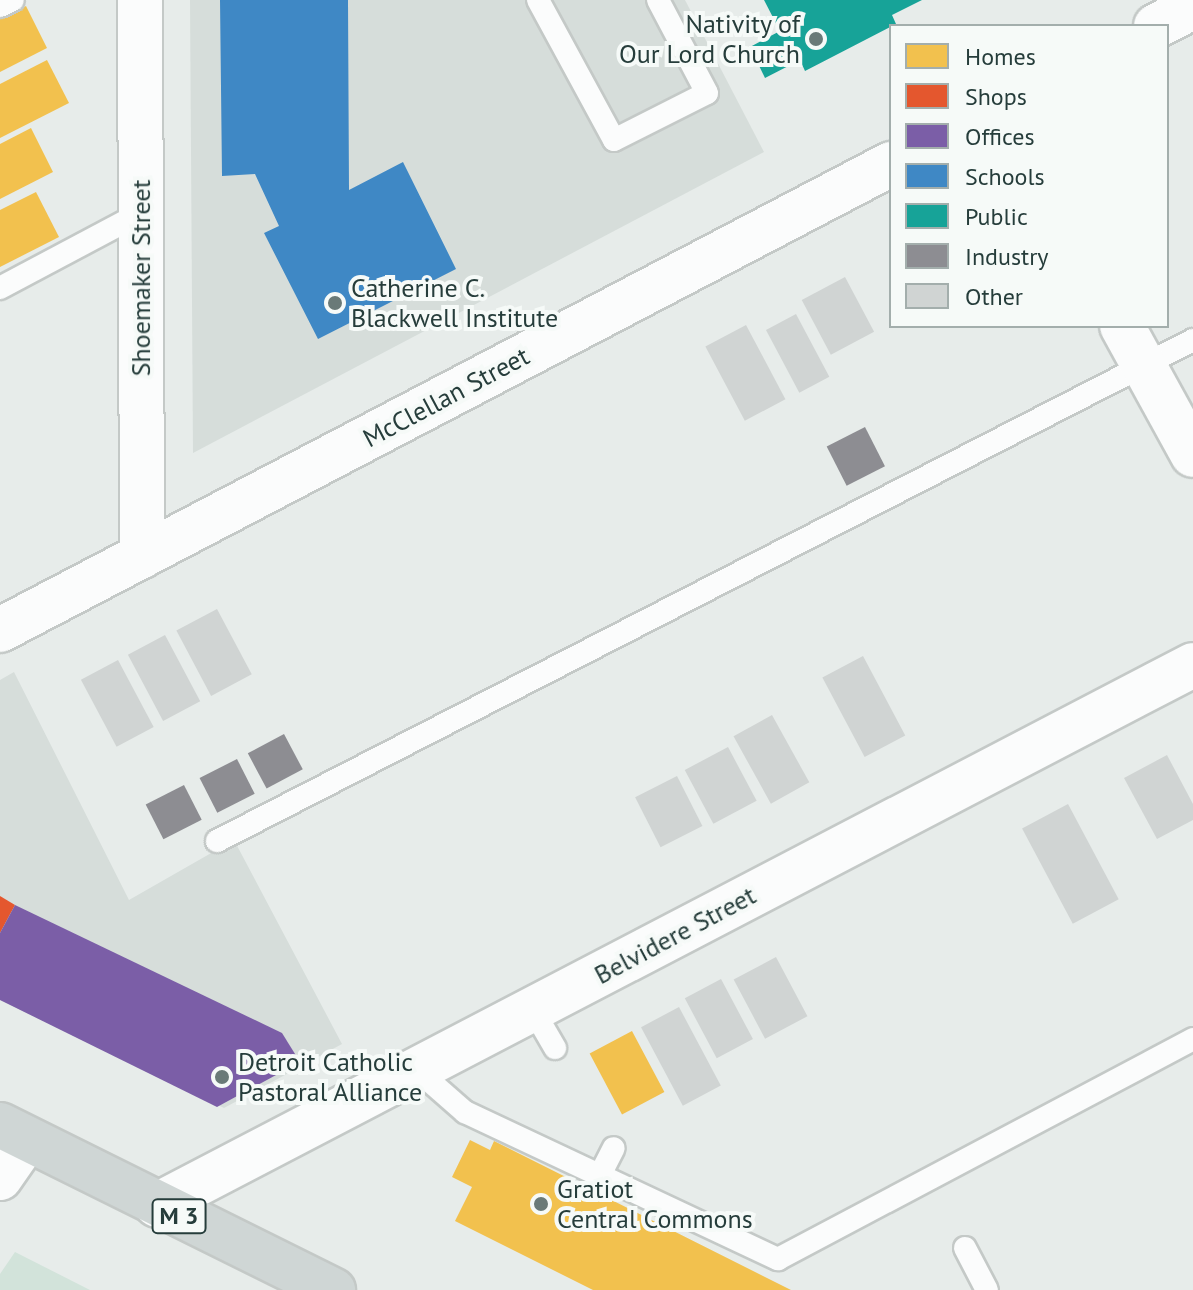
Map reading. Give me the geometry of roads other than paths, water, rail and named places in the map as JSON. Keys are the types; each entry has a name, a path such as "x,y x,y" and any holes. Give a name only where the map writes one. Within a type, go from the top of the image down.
{"main road":[{"name":"M 3","path":"13,1132 333,1290"}],"street":[{"name":"Shoemaker Street","path":"140,0 142,556"},
{"name":"McClellan Street","path":"0,630 889,165"},
{"path":"1123,328 1193,455"},
{"name":"Belvidere Street","path":"157,1205 1193,665"},
{"path":"0,1178 13,1132"}],"lane":[{"path":"0,6 13,0"},
{"path":"538,0 614,140 707,93 658,0"},
{"path":"0,288 141,213"},
{"path":"217,841 1193,340"},
{"path":"533,1010 555,1048"},
{"path":"417,1070 465,1112 778,1259 1193,1039"},
{"path":"600,1175 614,1148"},
{"path":"965,1248 987,1290"}],"place":[{"name":"Nativity of Our Lord Church","path":"816,39"},
{"name":"Catherine C. Blackwell Institute","path":"335,303"},
{"name":"Detroit Catholic Pastoral Alliance","path":"222,1077"},
{"name":"Gratiot Central Commons","path":"541,1204"}]}
